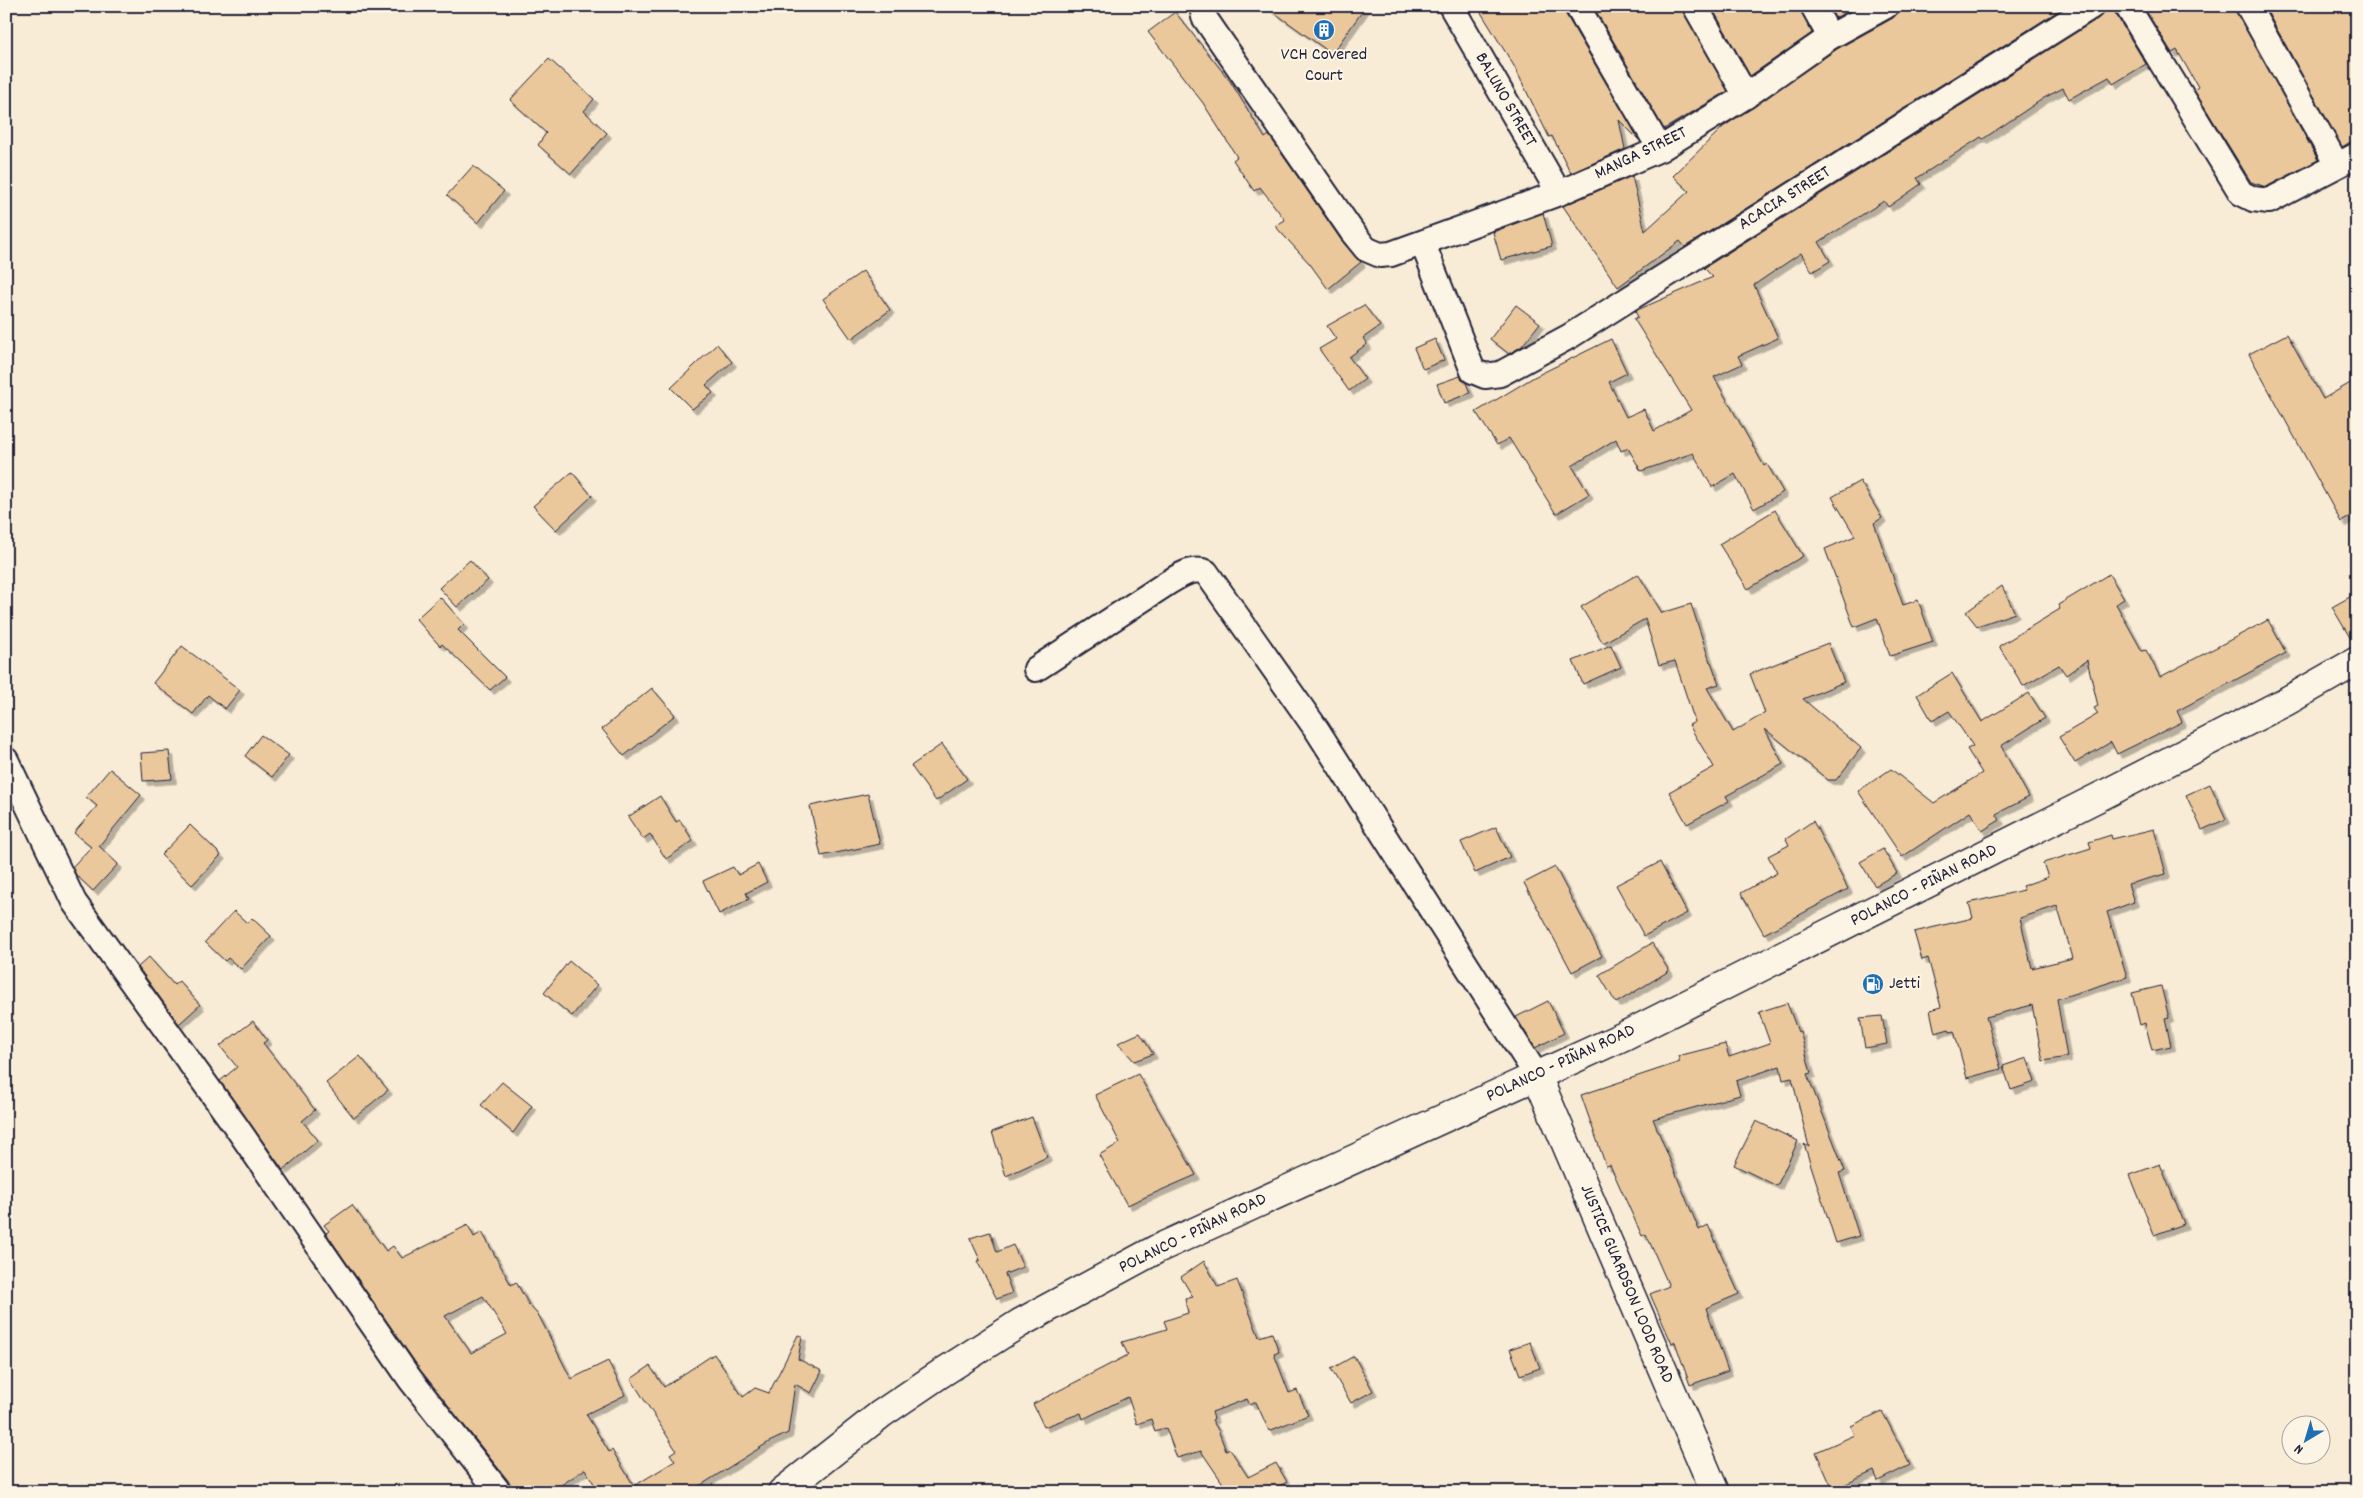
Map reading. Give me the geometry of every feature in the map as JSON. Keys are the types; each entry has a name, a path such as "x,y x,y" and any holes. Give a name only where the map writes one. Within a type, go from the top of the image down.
{"main road":[{"name":"POLANCO - PIÑAN ROAD","path":"782,1492 881,1414 1020,1323 1157,1249 1633,1031 1927,885 2285,702 2357,662"},
{"name":"JUSTICE GUARDSON LOOD ROAD","path":"1536,1076 1714,1492"}],"street":[{"name":"MANGA STREET","path":"1202,6 1204,17 1353,233 1366,249 1380,255 1391,254 1423,244 1559,193 1660,149 1746,96 1830,37 1886,6"},
{"name":"BALUNO STREET","path":"1451,6 1559,193"},
{"path":"1577,6 1660,149"},
{"path":"1695,6 1746,96"},
{"path":"1813,6 1830,37"},
{"name":"ACACIA STREET","path":"1423,244 1473,371 1485,376 1500,374 1570,336 2092,6"},
{"path":"2127,6 2241,193 2253,200 2269,201 2347,160 2248,6"},
{"path":"1036,668 1169,582 1191,570 1199,569 1206,572 1317,730 1536,1076"},
{"path":"6,760 74,902 235,1125 410,1379 499,1492"}],"building":[{"name":"VCH Covered Court","path":"1265,6 1366,6 1332,54"},
{"path":"1477,6 1563,6 1565,13 1640,141 1619,120 1625,149 1571,173 1552,136 1549,137 1514,66"},
{"path":"1593,6 1681,6 1728,91 1664,129"},
{"path":"1711,6 1799,6 1812,33 1750,76"},
{"path":"1829,6 1857,6 1835,18"},
{"path":"1900,6 2066,6 1685,247 1680,241 1618,287 1563,206 1632,176 1645,231 1689,191 1673,176 1723,127 1837,49 1893,18 1898,13"},
{"path":"2106,6 2113,6 2115,13 2146,64 2113,84 2109,77 2069,99 2063,88 2044,98 1983,139 1981,137 1917,178 1921,184 1888,207 1884,201 1819,242 1830,261 1812,272 1801,253 1754,285 1778,338 1738,356 1742,364 1714,377 1764,466 1767,464 1783,492 1754,509 1735,474 1712,487 1693,453 1641,471 1628,448 1621,451 1616,439 1572,466 1589,494 1556,514 1509,438 1497,445 1476,412 1534,377 1611,339 1627,373 1609,382 1626,417 1644,409 1654,431 1691,410 1634,319 1638,317 1635,311 1713,277 1704,268 2099,18"},
{"path":"2143,6 2234,6 2318,160 2266,187 2251,182 2194,90 2198,87 2177,50 2172,53"},
{"path":"2264,6 2357,6 2357,138 2342,147"},
{"path":"1175,12 1230,81 1265,138 1269,135 1342,241 1361,262 1328,289 1310,264 1275,226 1285,220 1260,187 1254,191 1233,160 1237,157 1203,103 1148,32"},
{"path":"549,59 594,99 584,111 607,133 571,174 538,145 546,133 510,100"},
{"path":"473,166 504,191 478,223 447,195"},
{"path":"1543,213 1552,246 1501,260 1493,232"},
{"path":"863,271 890,310 851,339 823,299"},
{"path":"1364,305 1380,326 1363,338 1367,344 1349,357 1365,379 1349,391 1319,349 1336,339 1327,326"},
{"path":"1516,305 1540,323 1522,346 1509,354 1490,339"},
{"path":"2287,334 2323,399 2357,379 2357,513 2341,522 2249,354"},
{"path":"1435,339 1444,360 1423,369 1414,348"},
{"path":"717,344 732,362 706,385 713,393 692,409 671,388"},
{"path":"1460,376 1466,383 1470,393 1444,403 1437,384"},
{"path":"572,472 592,496 556,530 533,506"},
{"path":"1860,481 1882,518 1874,523 1903,605 1918,600 1933,642 1890,656 1877,618 1854,627 1825,549 1855,536 1832,497"},
{"path":"1775,510 1803,556 1748,589 1719,544"},
{"path":"470,560 488,580 457,607 439,588"},
{"path":"1638,574 1662,613 1691,604 1719,684 1707,688 1733,732 1765,713 1750,674 1828,643 1844,682 1803,699 1861,748 1836,780 1828,780 1765,729 1783,764 1726,796 1729,801 1687,824 1669,792 1714,767 1689,725 1695,722 1675,661 1659,665 1645,619 1603,643 1581,607"},
{"path":"2109,574 2124,599 2116,604 2142,651 2146,650 2160,677 2268,620 2286,653 2177,711 2182,722 2117,754 2111,742 2075,763 2059,737 2098,714 2094,708 2098,706 2087,660 2066,675 2059,665 2023,686 1999,646 2060,609 2058,605"},
{"path":"2002,586 2015,613 1977,626 1966,612"},
{"path":"2357,593 2357,645 2355,646 2332,607"},
{"path":"440,597 464,624 458,630 505,677 490,690 442,644 440,646 416,619"},
{"path":"1611,645 1621,667 1583,684 1573,661"},
{"path":"182,646 240,690 225,709 208,695 193,714 153,683"},
{"path":"1952,673 1982,722 2029,693 2045,718 2001,746 2029,797 1996,814 2000,820 1982,831 1970,812 1902,857 1858,791 1891,769 1934,803 1982,773 1967,749 1973,746 1949,711 1932,721 1917,695"},
{"path":"652,688 675,715 624,756 602,729"},
{"path":"261,735 289,755 272,777 245,756"},
{"path":"942,744 967,779 936,801 911,766"},
{"path":"169,751 172,779 143,781 141,753"},
{"path":"110,769 141,795 99,846 118,864 93,891 76,875 72,867 91,847 74,833 97,806 86,797"},
{"path":"2210,784 2226,819 2202,830 2186,795"},
{"path":"868,794 880,844 821,856 810,806"},
{"path":"660,796 676,822 680,820 693,841 666,859 650,834 643,839 628,817"},
{"path":"1813,821 1848,889 1764,934 1741,893 1777,873 1768,856 1789,845 1786,839"},
{"path":"190,825 221,855 192,885 161,855"},
{"path":"1496,827 1510,857 1475,873 1461,842"},
{"path":"2154,829 2166,874 2128,884 2134,902 2107,912 2127,977 2057,999 2067,1057 2043,1061 2032,1005 1986,1017 2001,1069 1967,1078 1954,1031 1950,1032 1949,1029 1935,1033 1930,1010 1941,1007 1928,958 1922,960 1914,932 1973,918 1969,903 2024,890 2022,886 2048,877 2043,863 2091,848 2089,842 2111,835 2112,839","holes":["2057,906 2073,958 2032,968 2020,918"]},
{"path":"1883,849 1897,873 1875,886 1860,862"},
{"path":"1660,862 1687,913 1644,936 1616,885"},
{"path":"758,864 767,882 746,893 749,899 719,914 703,881 733,867 738,875"},
{"path":"1555,867 1602,956 1572,972 1524,883"},
{"path":"234,911 247,923 252,918 271,936 241,969 228,958 225,961 205,942"},
{"path":"1652,943 1669,971 1616,1003 1599,975"},
{"path":"149,957 174,985 179,981 200,1005 179,1024 138,967"},
{"path":"569,961 597,985 572,1016 544,993"},
{"path":"2161,986 2169,1018 2165,1019 2171,1046 2152,1050 2145,1023 2140,1025 2132,993"},
{"path":"1548,1001 1564,1033 1535,1048 1516,1017"},
{"path":"1787,1003 1798,1032 1800,1031 1811,1073 1807,1074 1845,1171 1839,1173 1859,1236 1836,1243 1804,1144 1809,1147 1792,1078 1783,1080 1780,1066 1736,1081 1740,1095 1653,1119 1699,1230 1708,1225 1739,1294 1706,1308 1728,1371 1690,1385 1675,1342 1672,1344 1650,1294 1669,1286 1646,1234 1642,1236 1610,1165 1606,1166 1581,1095 1680,1062 1678,1056 1725,1044 1729,1057 1770,1043 1759,1012"},
{"path":"1882,1016 1887,1044 1865,1048 1860,1018"},
{"path":"253,1021 267,1040 263,1043 315,1110 302,1121 318,1140 283,1170 220,1081 237,1067 220,1046"},
{"path":"1140,1033 1153,1054 1134,1061 1118,1043"},
{"path":"360,1056 388,1090 354,1118 326,1083"},
{"path":"2027,1058 2035,1082 2011,1090 2003,1066"},
{"path":"1138,1074 1196,1175 1127,1205 1099,1155 1120,1143 1095,1095"},
{"path":"502,1082 532,1106 513,1133 481,1105"},
{"path":"1032,1117 1047,1157 1006,1176 992,1132"},
{"path":"1756,1121 1798,1141 1777,1186 1734,1165"},
{"path":"2160,1164 2184,1224 2154,1235 2130,1175"},
{"path":"352,1205 386,1251 393,1246 402,1258 468,1225 474,1237 482,1232 511,1285 516,1282 529,1305 539,1316 571,1379 608,1361 625,1395 586,1414 609,1452 612,1450 634,1486 675,1461 670,1454 676,1450 631,1379 650,1366 664,1387 714,1354 743,1397 755,1388 769,1393 798,1335 802,1336 798,1359 822,1371 811,1393 795,1384 788,1433 769,1442 690,1492 599,1492 585,1469 551,1492 512,1492 510,1483 421,1371 326,1233 329,1231 324,1225","holes":["483,1296 507,1334 471,1353 445,1316"]},
{"path":"990,1232 997,1252 1013,1245 1023,1267 1005,1274 1012,1293 997,1299 977,1261 980,1260 970,1238"},
{"path":"1204,1261 1218,1287 1237,1280 1259,1337 1272,1333 1279,1352 1274,1354 1289,1393 1297,1390 1308,1415 1269,1431 1256,1402 1250,1405 1247,1399 1212,1412 1214,1419 1212,1420 1226,1451 1230,1449 1248,1477 1276,1463 1287,1482 1267,1492 1218,1492 1226,1488 1201,1451 1177,1458 1166,1428 1155,1432 1151,1419 1137,1424 1128,1397 1083,1419 1081,1413 1044,1427 1033,1404 1128,1355 1122,1342 1167,1329 1164,1321 1188,1313 1185,1299 1193,1297 1181,1277"},
{"path":"1530,1342 1540,1368 1520,1375 1510,1349"},
{"path":"1354,1356 1373,1391 1351,1403 1331,1369"},
{"path":"1882,1411 1910,1465 1878,1481 1874,1471 1833,1490 1816,1452 1855,1435 1851,1426"}],"place":[{"name":"VCH Covered Court","path":"1324,30"},
{"name":"Jetti","path":"1873,984"}]}
